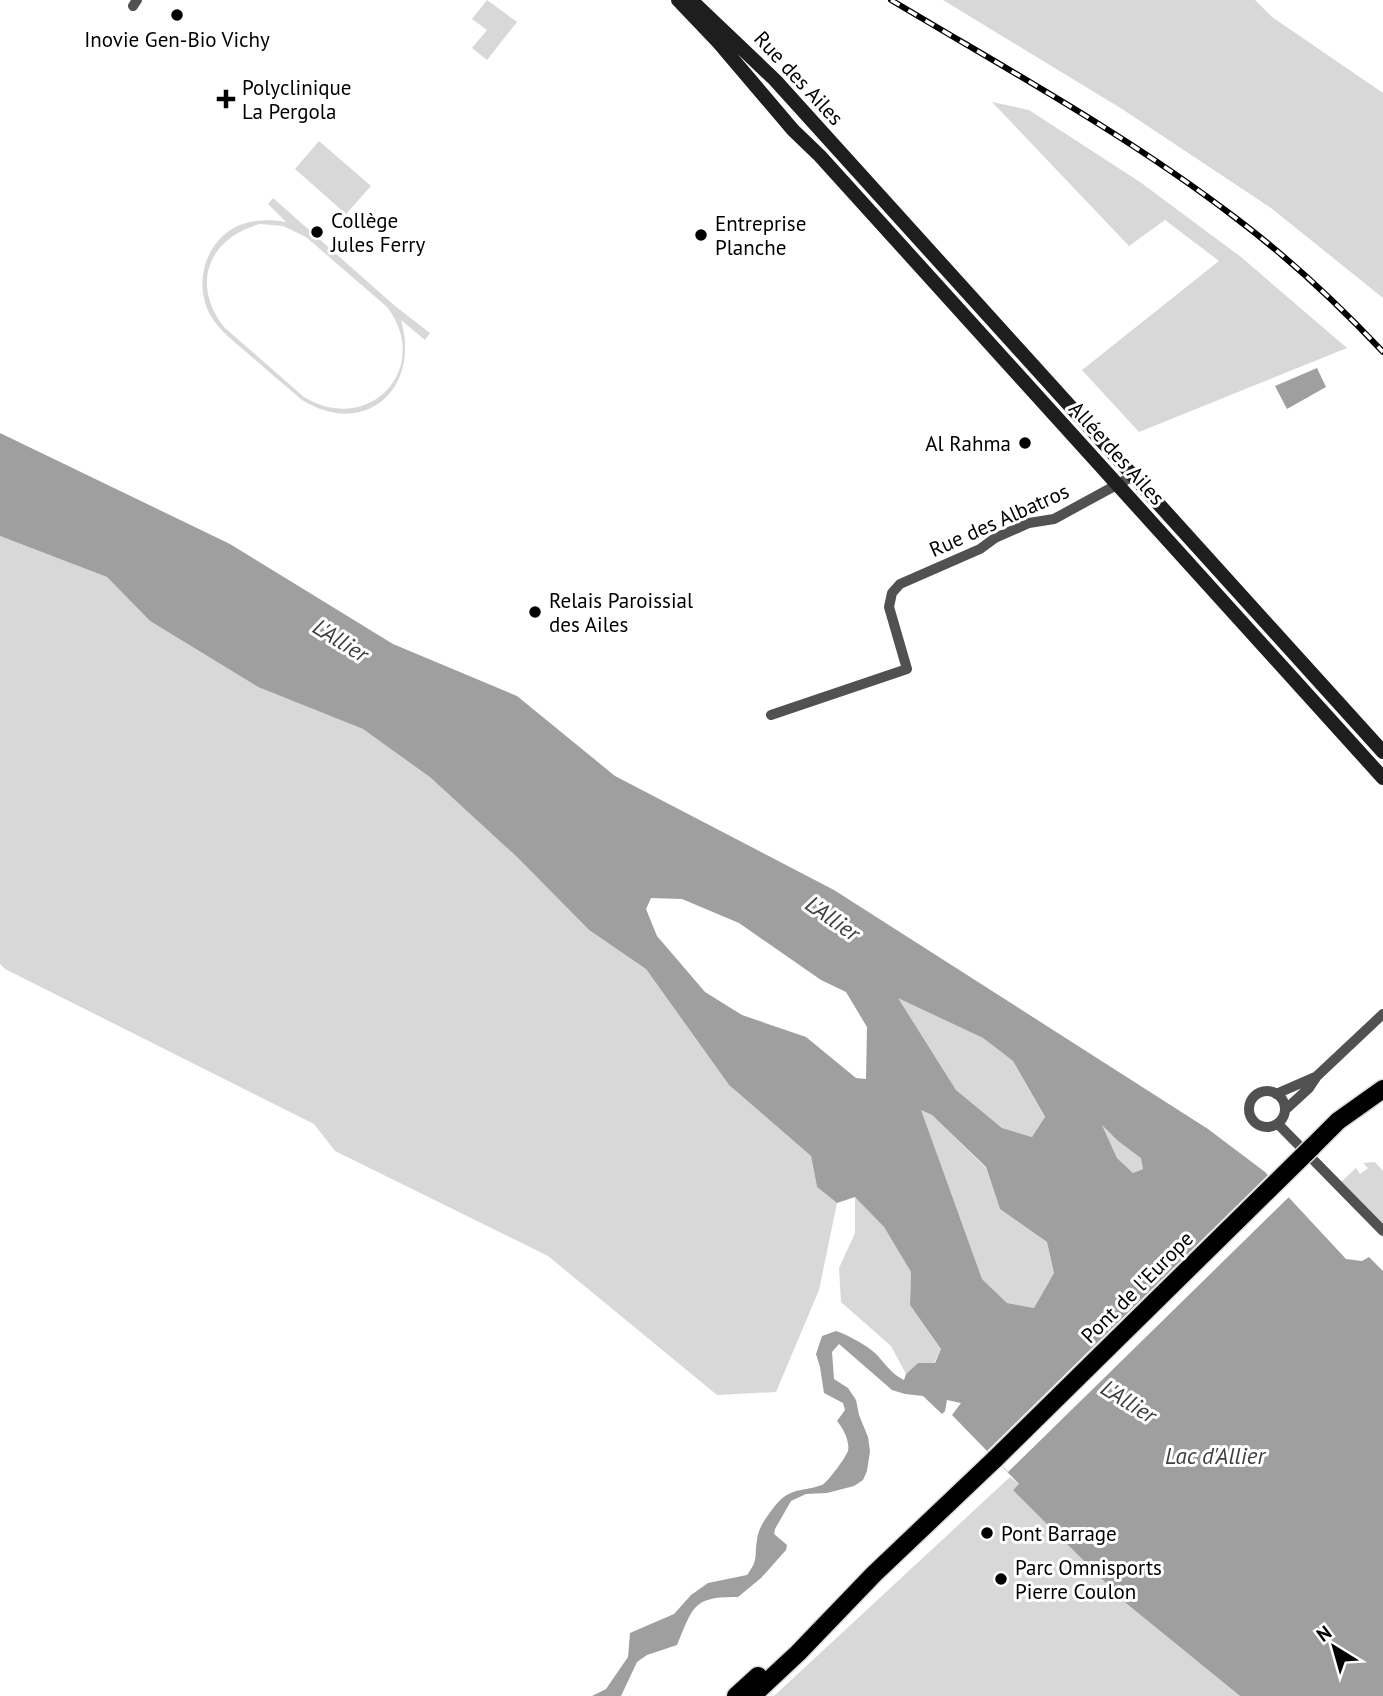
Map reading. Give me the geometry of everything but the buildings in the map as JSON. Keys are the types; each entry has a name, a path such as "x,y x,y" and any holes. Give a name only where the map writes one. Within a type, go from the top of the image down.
{"main road":[{"name":"Rue des Ailes","path":"678,0 737,63 793,130 820,156"},
{"name":"Rue des Ailes","path":"691,0 775,80 845,159"},
{"name":"Allée des Ailes","path":"820,156 1383,778"},
{"name":"Allée des Ailes","path":"845,159 1383,752"},
{"name":"Pont de l'Europe","path":"874,1574 995,1459 1338,1121 1383,1088"},
{"path":"736,1696 874,1574"},
{"path":"752,1696 798,1653 874,1574"}],"street":[{"name":"Rue des Albatros","path":"771,715 907,669 889,607 892,593 900,584 980,549 995,538 1029,523 1054,519 1133,476"},
{"path":"1285,1110 1283,1101 1276,1094 1266,1091 1257,1094 1249,1108 1256,1124 1267,1127 1278,1124 1285,1110 1309,1088 1317,1076 1383,1014"},
{"path":"1276,1094 1317,1076"},
{"path":"1278,1124 1383,1231"}],"shaded area":[{"path":"487,0 517,22 487,60 472,48 487,30 472,19"},
{"path":"943,0 1255,0 1272,17 1383,93 1383,298 1271,208 1122,109"},
{"path":"992,102 1029,110 1140,182 1241,257 1347,348 1139,432 1082,370 1219,261 1165,220 1129,246"},
{"path":"319,141 371,186 346,214 295,169"},
{"path":"273,198 395,306 430,333 425,340 401,320 405,345 403,367 395,386 383,400 366,410 347,414 325,411 302,400 227,336 209,312 202,280 207,259 218,241 232,229 249,222 286,222 268,204","holes":["260,224 283,226 306,237 387,307 399,330 403,352 398,372 388,390 371,402 351,408 328,407 304,397 225,328 214,312 208,296 207,280 210,265 217,252 228,240 242,231"]},
{"path":"0,536 107,577 150,621 258,687 363,729 431,778 518,858 589,930 646,969 729,1085 811,1156 817,1187 837,1203 819,1290 776,1392 717,1395 548,1256 335,1151 314,1124 5,969 0,964"},
{"path":"897,997 983,1038 1013,1061 1045,1118 1032,1137 1002,1128 956,1090"},
{"path":"920,1109 932,1115 986,1168 1000,1209 1047,1242 1054,1273 1034,1308 1007,1303 982,1279"},
{"path":"1101,1123 1118,1141 1142,1158 1143,1169 1133,1173 1117,1158"},
{"path":"1375,1162 1383,1171 1383,1225 1341,1182 1356,1168 1360,1174 1368,1168 1363,1163"},
{"path":"855,1196 884,1227 911,1272 910,1305 941,1349 934,1363 918,1363 906,1374 891,1346 841,1302 839,1268 855,1233"},
{"name":"Parc Omnisports Pierre Coulon","path":"1010,1477 1020,1485 1013,1489 1127,1604 1240,1696 774,1696"}],"water":[{"path":"1317,368 1326,387 1287,409 1275,386"},
{"path":"0,433 230,544 393,644 517,696 615,776 834,890 1208,1129 1265,1172 1346,1259 1362,1261 1369,1257 1383,1271 1383,1696 1240,1696 1127,1604 1013,1490 1019,1484 952,1415 961,1403 947,1400 942,1414 923,1396 892,1390 839,1344 832,1352 834,1379 848,1388 856,1400 868,1437 870,1451 863,1480 854,1486 827,1493 806,1494 791,1501 774,1534 787,1545 786,1550 761,1578 738,1597 712,1599 697,1606 691,1613 677,1645 647,1655 637,1662 621,1696 592,1696 606,1689 628,1657 630,1633 674,1614 691,1595 708,1583 747,1575 755,1561 760,1528 777,1503 794,1492 822,1485 844,1458 848,1443 837,1421 845,1410 843,1403 824,1393 816,1354 822,1336 836,1331 857,1340 872,1350 904,1380 906,1374 918,1363 935,1363 941,1349 910,1305 911,1272 884,1227 855,1197 837,1203 817,1187 811,1156 729,1085 646,969 589,930 518,858 431,778 363,729 258,687 150,621 107,577 0,536","holes":["651,898 682,899 739,923 821,980 846,992 867,1027 866,1079 856,1078 806,1037 742,1015 705,992 657,936 646,909","898,998 983,1038 1013,1061 1045,1117 1032,1137 1002,1128 956,1090","921,1110 932,1115 986,1167 1000,1209 1047,1242 1054,1273 1034,1308 1007,1303 982,1279","1102,1125 1141,1158 1143,1169 1133,1173 1117,1158"]}],"pier":[{"path":"1271,1172 1291,1195 1008,1472 987,1451"}],"railway":[{"path":"891,0 1111,132 1196,189 1295,266 1383,352"}],"place":[{"name":"Inovie Gen-Bio Vichy","path":"177,15"},
{"name":"Polyclinique La Pergola","path":"226,99"},
{"name":"Collège Jules Ferry","path":"317,232"},
{"name":"Entreprise Planche","path":"701,235"},
{"name":"Al Rahma","path":"1025,443"},
{"name":"Relais Paroissial des Ailes","path":"535,612"},
{"name":"Pont Barrage","path":"987,1533"},
{"name":"Parc Omnisports Pierre Coulon","path":"1001,1579"}],"water label":[{"name":"L'Allier","path":"341,640"},
{"name":"L'Allier","path":"833,918"},
{"name":"L'Allier","path":"1129,1401"},
{"name":"Lac d'Allier","path":"1215,1455"}]}
